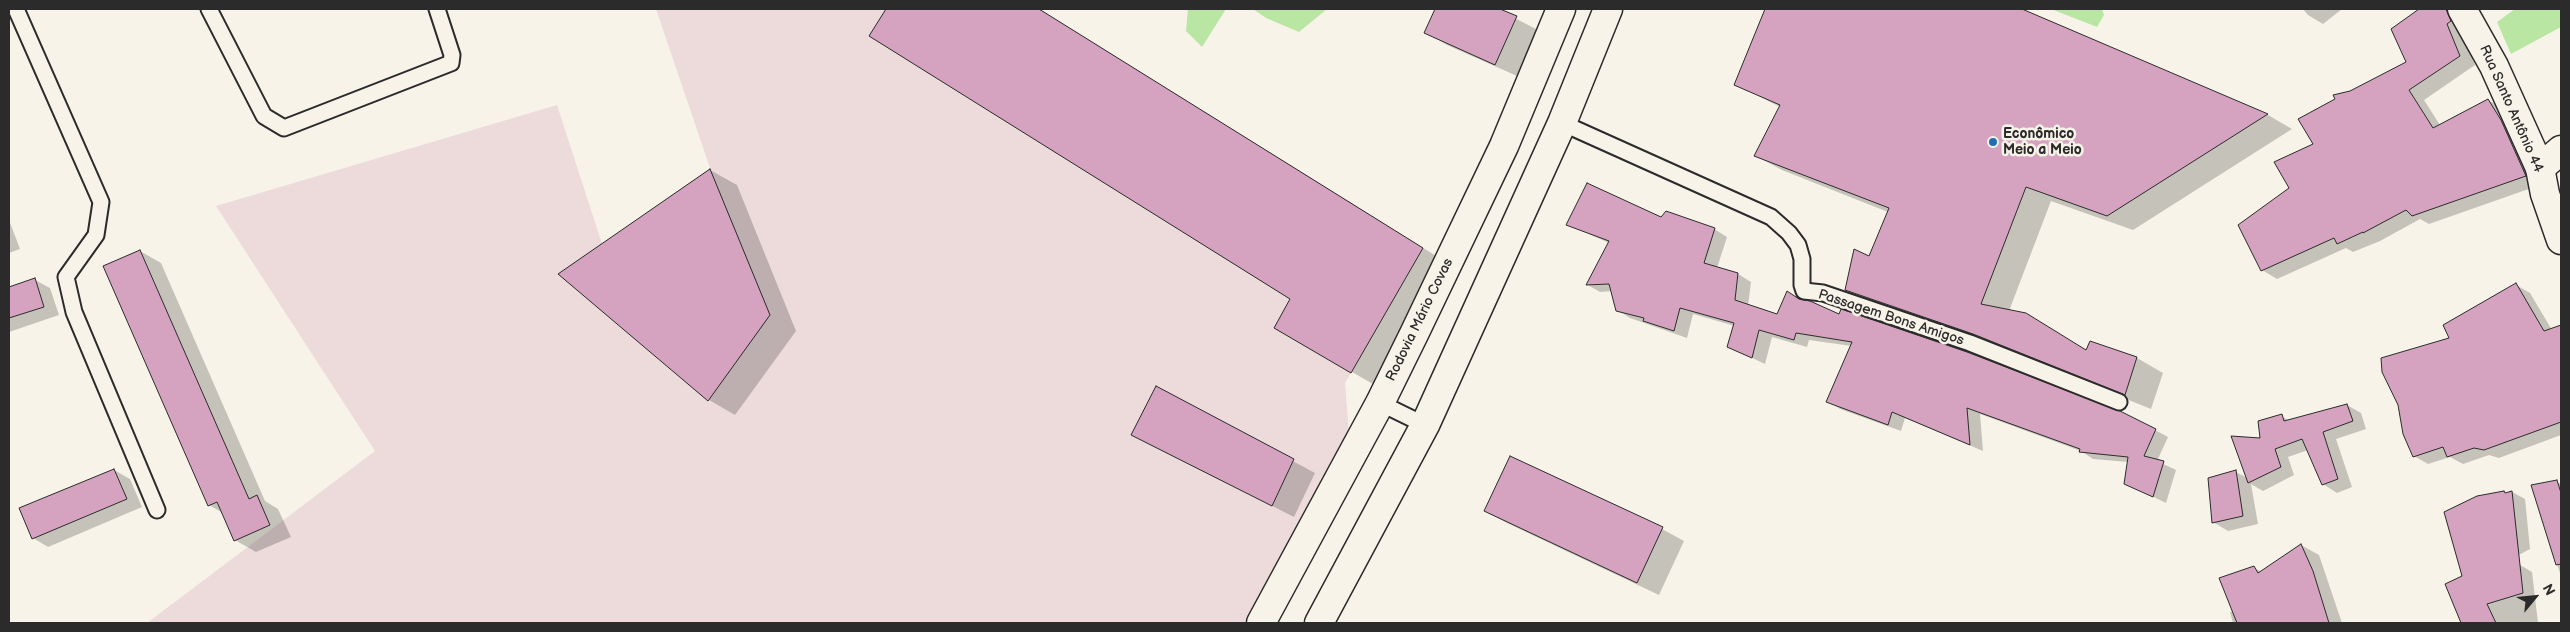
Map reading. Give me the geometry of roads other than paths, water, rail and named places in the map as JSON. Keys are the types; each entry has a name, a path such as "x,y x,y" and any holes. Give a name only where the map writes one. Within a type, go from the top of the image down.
{"main road":[{"name":"Rodovia Mário Covas","path":"1261,623 1380,403 1504,146 1561,9"},
{"path":"1319,623 1425,425 1562,123 1608,9"},
{"name":"Rua Santo Antônio 44","path":"2462,9 2494,66 2540,168 2545,194 2561,240"},
{"path":"2540,168 2561,150"}],"lane":[{"path":"16,9 101,202 96,235 66,277 74,312 157,510"},
{"path":"209,9 264,116 284,128 451,63 452,56 437,9"},
{"name":"Passagem Bons Amigos","path":"1562,123 1770,216 1789,233 1798,246 1802,259 1802,286 1804,291 1824,293 1970,343 2119,402"},
{"path":"1380,403 1425,425"}],"place":[{"name":"Econômico Meio a Meio","path":"1993,142"}]}
